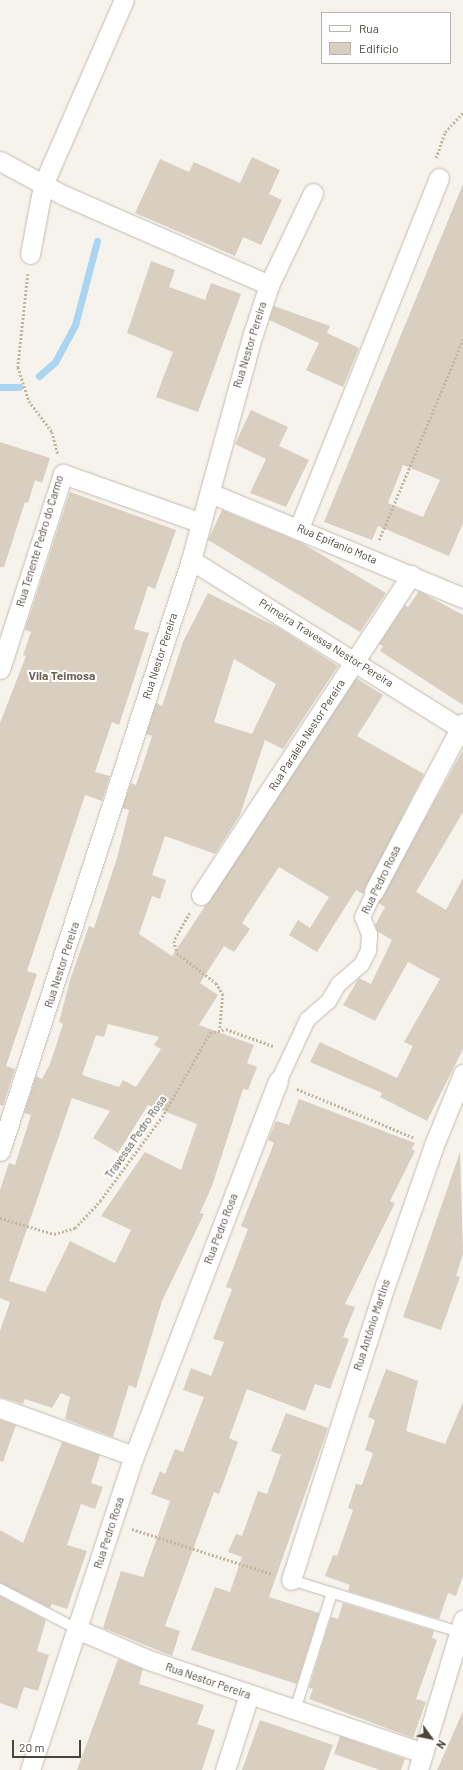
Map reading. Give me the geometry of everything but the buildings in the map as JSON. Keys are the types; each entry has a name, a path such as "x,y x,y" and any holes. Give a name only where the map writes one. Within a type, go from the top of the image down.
{"street":[{"path":"30,254 43,186 124,0"},
{"path":"0,161 43,186 269,285"},
{"path":"299,528 439,178"},
{"name":"Rua Nestor Pereira","path":"0,1151 5,1119 191,560 236,393 269,285 313,193"},
{"path":"63,474 202,523"},
{"name":"Rua Tenente Pedro do Carmo","path":"0,669 63,474"},
{"name":"Rua Epifanio Mota","path":"210,493 299,528 463,598"},
{"name":"Primeira Travessa Nestor Pereira","path":"191,560 462,725"},
{"name":"Rua Paralela Nestor Pereira","path":"201,895 412,575"},
{"name":"Rua Pedro Rosa","path":"30,1770 134,1456 278,1081 290,1052 307,1018 328,1001 338,984 360,964 368,950 369,934 362,917 374,891 462,725"},
{"name":"Rua Antônio Martins","path":"291,1580 434,1145 463,1074"},
{"path":"0,1408 134,1456"},
{"path":"420,1762 461,1626"},
{"name":"Rua Nestor Pereira","path":"77,1629 149,1660 295,1710 420,1762"},
{"path":"225,1770 249,1695"}],"lane":[{"path":"291,1580 332,1593 461,1626"},
{"name":"Rua Nestor Pereira","path":"0,1590 77,1629"},
{"path":"295,1710 332,1593"}],"path":[{"path":"439,178 436,166 438,148 445,132 463,113"},
{"name":"Rua Tenente Pedro do Carmo","path":"30,254 18,367 28,400 52,432 63,474"},
{"path":"372,559 463,339"},
{"path":"201,895 174,941 177,953 216,983 223,994 220,1028 290,1052"},
{"name":"Travessa Pedro Rosa","path":"0,1218 54,1234 75,1228 122,1173 162,1117 210,1033 220,1028"},
{"path":"278,1081 434,1145"},
{"path":"112,1523 291,1580"}],"waterway":[{"path":"39,376 55,362 75,325 97,241"},
{"path":"0,387 19,387"}],"district":[{"name":"Vila Teimosa","path":"62,676"}]}
